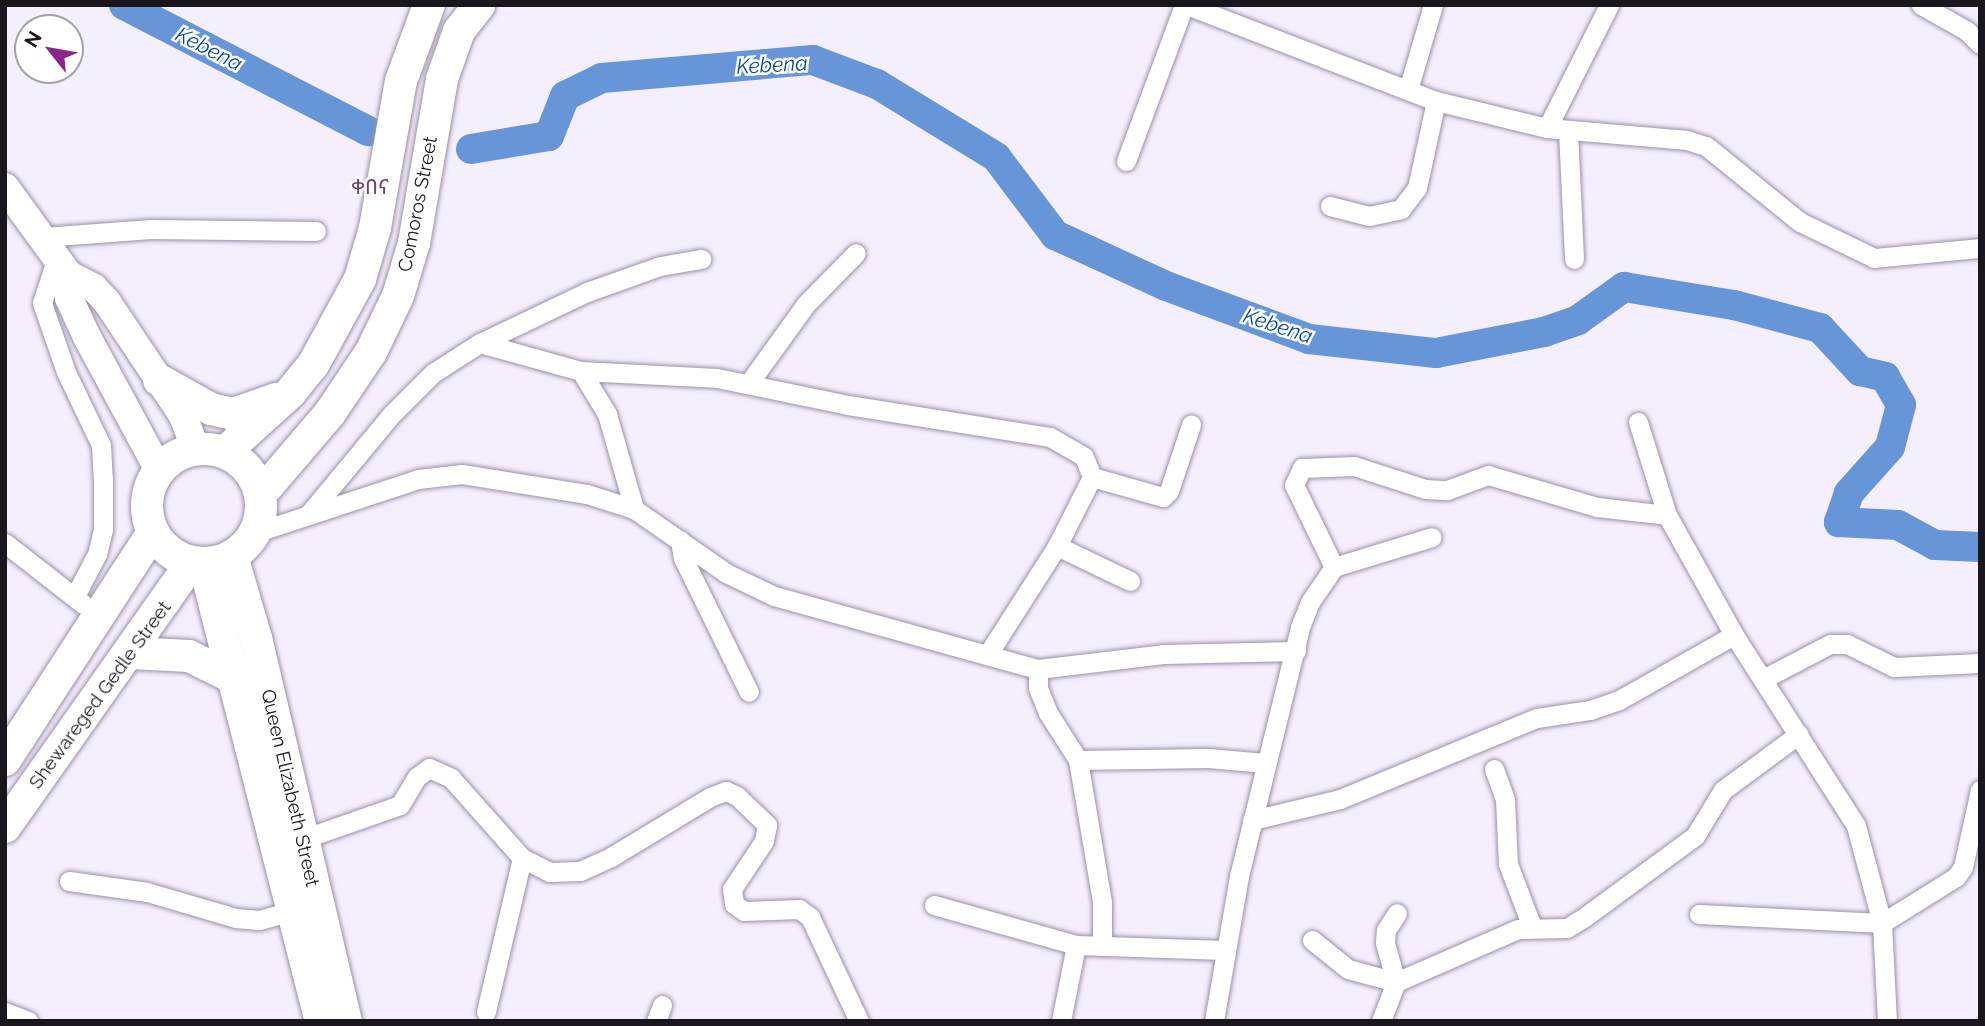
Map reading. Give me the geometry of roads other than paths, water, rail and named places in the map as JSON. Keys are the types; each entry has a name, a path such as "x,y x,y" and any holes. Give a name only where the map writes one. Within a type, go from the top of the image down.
{"main road":[{"name":"Comoros Street","path":"210,450 290,393 313,365 349,302 375,228 375,212 401,81 429,5"},
{"name":"Comoros Street","path":"260,495 330,413 371,352 398,296 421,198 442,79 459,31 479,5"},
{"path":"9,198 57,257 107,302 182,414 210,450"},
{"path":"57,257 78,318 159,470"},
{"path":"159,380 211,410 233,414 290,393"},
{"path":"210,450 242,462 260,495 254,533 209,560 163,546 153,532 147,499 159,470 182,453 210,450"},
{"name":"Shewareged Gedle Street","path":"5,760 98,621 153,532"},
{"name":"Shewareged Gedle Street","path":"5,827 131,653 209,560"},
{"name":"Queen Elizabeth Street","path":"209,560 321,1021"},
{"name":"Queen Elizabeth Street","path":"209,560 256,638 300,841 346,1021"},
{"path":"131,653 189,656 236,679"}],"street":[{"path":"1126,160 1185,5 1436,101 1547,128 1686,140 1706,146 1800,222 1874,258 1980,248"},
{"path":"1408,90 1433,5"},
{"path":"1547,128 1609,5"},
{"path":"1921,5 1967,31 1980,44"},
{"path":"1330,206 1369,216 1401,209 1417,188 1436,101"},
{"path":"1567,131 1574,259"},
{"path":"75,596 97,554 103,529 102,445 66,372 41,303 57,257 151,229 316,231"},
{"path":"749,383 806,304 856,253"},
{"path":"308,514 391,415 433,373 480,343 587,292 660,266 701,258"},
{"path":"480,343 581,371 749,383 848,405 1050,437 1084,457 1093,477 1163,497 1169,491 1191,425"},
{"path":"581,371 607,414 634,509"},
{"path":"1638,422 1667,515 1734,635 1765,678 1856,826 1882,923 1887,1021"},
{"path":"1334,567 1294,485 1302,468 1354,466 1425,489 1447,490 1488,475 1597,507 1667,515"},
{"path":"254,533 418,479 462,474 587,494 634,509 726,573 774,596 1038,668 1163,654 1296,651"},
{"path":"989,654 1057,546 1093,477"},
{"path":"1214,1021 1224,950 1265,763 1310,602 1334,567 1432,537"},
{"path":"680,540 682,558 749,692"},
{"path":"5,543 75,596 98,621"},
{"path":"1057,546 1130,581"},
{"path":"1252,820 1340,799 1537,718 1590,710 1619,700 1734,635"},
{"path":"1765,678 1830,645 1847,644 1894,667 1980,663"},
{"path":"1038,668 1038,688 1048,713 1079,760 1102,902 1102,946"},
{"path":"1312,940 1348,969 1396,982 1449,957 1532,927 1566,928 1695,836 1723,790 1799,734"},
{"path":"1079,760 1208,758 1265,763"},
{"path":"300,841 400,805 417,777 429,768 451,778 522,858 550,872 580,871 611,857 710,797 726,791 737,796 767,825 764,841 732,890 734,904 744,911 799,909 810,916 859,1021"},
{"path":"1494,769 1505,799 1508,864 1532,927"},
{"path":"1699,914 1882,923 1955,877 1963,867 1980,790"},
{"path":"486,1012 522,858"},
{"path":"69,881 147,892 236,918 259,920 293,911"},
{"path":"934,905 1076,945 1224,950"},
{"path":"1381,1021 1396,982 1385,943 1386,930 1397,914"},
{"path":"1061,1021 1076,945"},
{"path":"5,1012 28,1021"}],"waterway":[{"name":"Kebena","path":"124,5 368,131"},
{"name":"Kebena","path":"471,149 549,136 565,96 602,78 813,60 877,84 996,157 1055,235 1166,286 1309,339 1436,353 1544,332 1578,320 1624,287 1734,305 1820,328 1860,371 1885,377 1901,405 1890,447 1849,493 1839,522 1898,525 1935,545 1980,547"}],"district":[{"name":"ቀበና","path":"370,187"}]}
